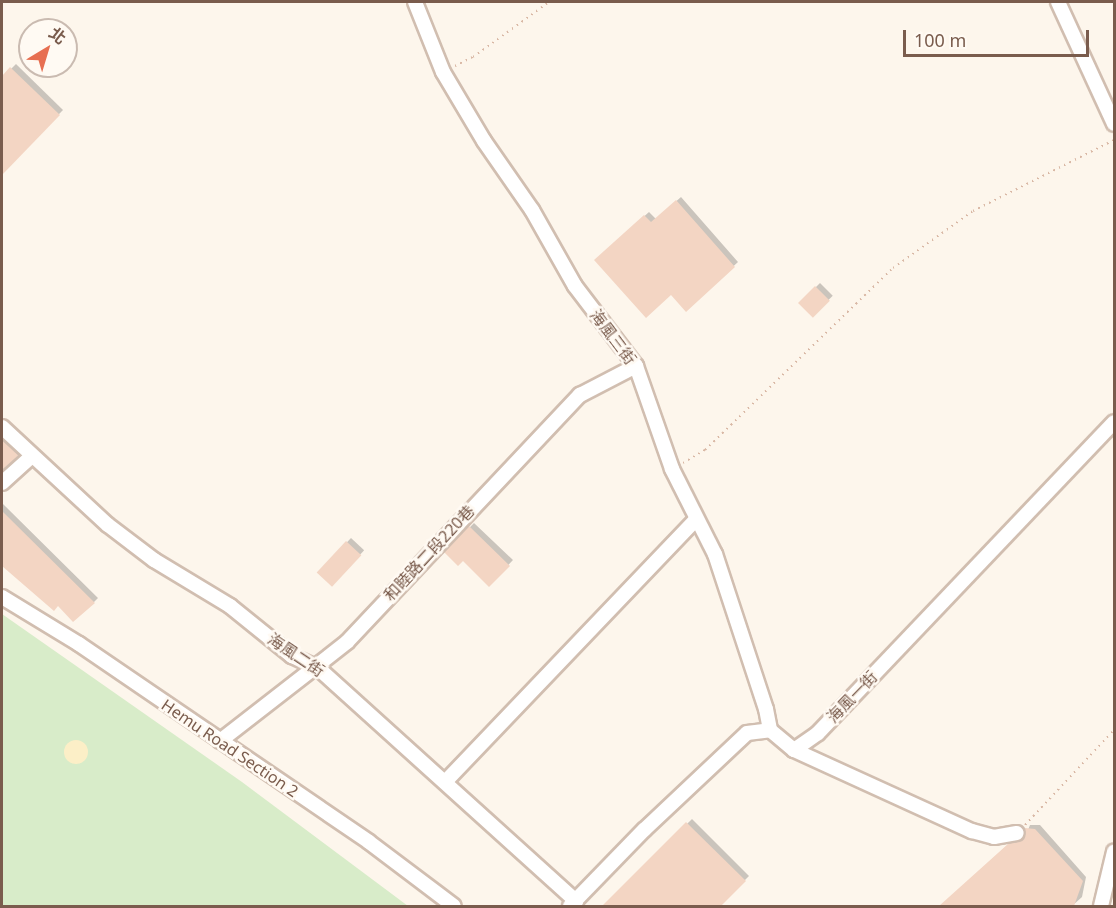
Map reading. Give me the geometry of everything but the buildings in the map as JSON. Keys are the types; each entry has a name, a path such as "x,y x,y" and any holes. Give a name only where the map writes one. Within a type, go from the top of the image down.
{"street":[{"name":"海風三街","path":"415,2 443,72 575,286 636,366 672,469 715,555 766,708 770,730"},
{"path":"1058,2 1114,124"},
{"name":"和睦路二段220巷","path":"220,741 318,668 580,395 636,366"},
{"name":"海風一街","path":"794,750 819,733 1114,422"},
{"name":"海風二街","path":"2,427 31,457 154,560 230,606 292,656 318,668 446,781 573,904"},
{"path":"2,483 31,457"},
{"path":"446,781 696,519"},
{"name":"Hemu Road Section 2","path":"2,597 79,644 369,842 454,906"},
{"path":"573,904 644,830 747,734 770,730 794,750 972,831 994,837 1017,833"},
{"path":"1101,906 1114,852"}],"path":[{"path":"443,72 473,57 549,2"},
{"path":"672,469 705,450 893,268 973,211 1114,140"},
{"path":"1017,833 1114,730"}],"green space":[{"path":"2,614 242,782 408,906 2,906"}],"sand":[{"path":"76,740 81,741 87,747 87,757 81,763 76,764 71,763 65,757 64,752 65,747 71,741"}]}
